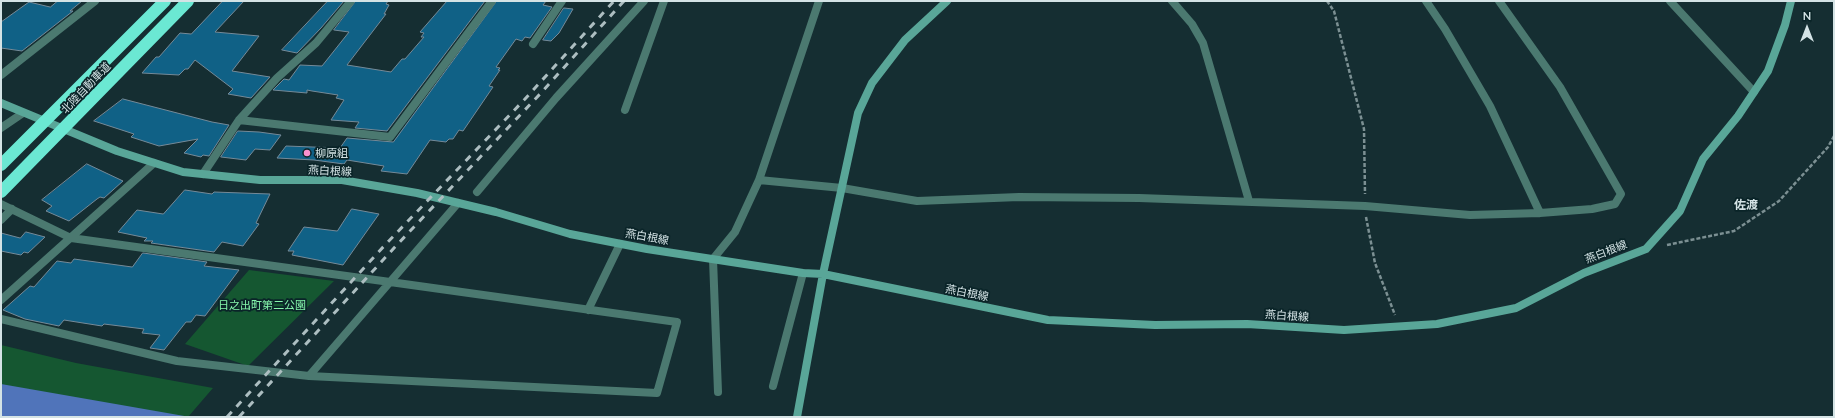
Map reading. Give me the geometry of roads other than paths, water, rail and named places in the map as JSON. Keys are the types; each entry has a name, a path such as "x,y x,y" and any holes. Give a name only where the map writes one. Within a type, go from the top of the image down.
{"highway":[{"name":"北陸自動車道","path":"1,165 165,1"},
{"name":"北陸自動車道","path":"1,192 188,1"}],"main road":[{"path":"797,417 823,274 858,113 872,83 905,40 947,1"},
{"name":"燕白根線","path":"1,103 117,151 183,172 260,180 342,180 416,193 496,212 570,234 620,244 802,273 823,274 890,289 1048,320 1155,325 1247,324 1344,330 1399,327 1437,324 1516,308 1584,273 1646,248 1680,211 1703,159 1738,116 1768,71 1785,25 1791,1"}],"street":[{"path":"1,75 95,1"},
{"path":"202,174 239,120 277,78 316,43 351,1"},
{"path":"239,120 390,137 492,1"},
{"path":"533,44 562,1"},
{"path":"477,192 556,98 644,1"},
{"path":"625,110 664,1"},
{"path":"718,392 713,259 735,232 759,180 819,1"},
{"path":"1172,1 1192,24 1203,43 1249,201"},
{"path":"1426,1 1445,29 1490,106 1540,213"},
{"path":"759,180 842,188 917,201 1019,197 1139,198 1365,206 1470,214 1540,213 1592,209 1615,204 1621,194 1560,87 1499,1"},
{"path":"1670,1 1754,92"},
{"path":"1,128 23,112"},
{"path":"1,300 154,163"},
{"path":"309,376 458,203"},
{"path":"1,204 71,238 677,322 657,393 309,376 177,361 1,319"},
{"path":"1,220 12,209"},
{"path":"588,310 620,244"},
{"path":"773,386 802,273"}],"water":[{"path":"1,384 190,417 1,417"}],"railway":[{"path":"227,417 385,245 525,99 614,1"},
{"path":"239,417 394,248 540,94 624,1"}],"place":[{"name":"柳原組","path":"307,153"}],"district":[{"name":"佐渡","path":"1746,205"}],"park label":[{"name":"日之出町第二公園","path":"262,305"}]}
